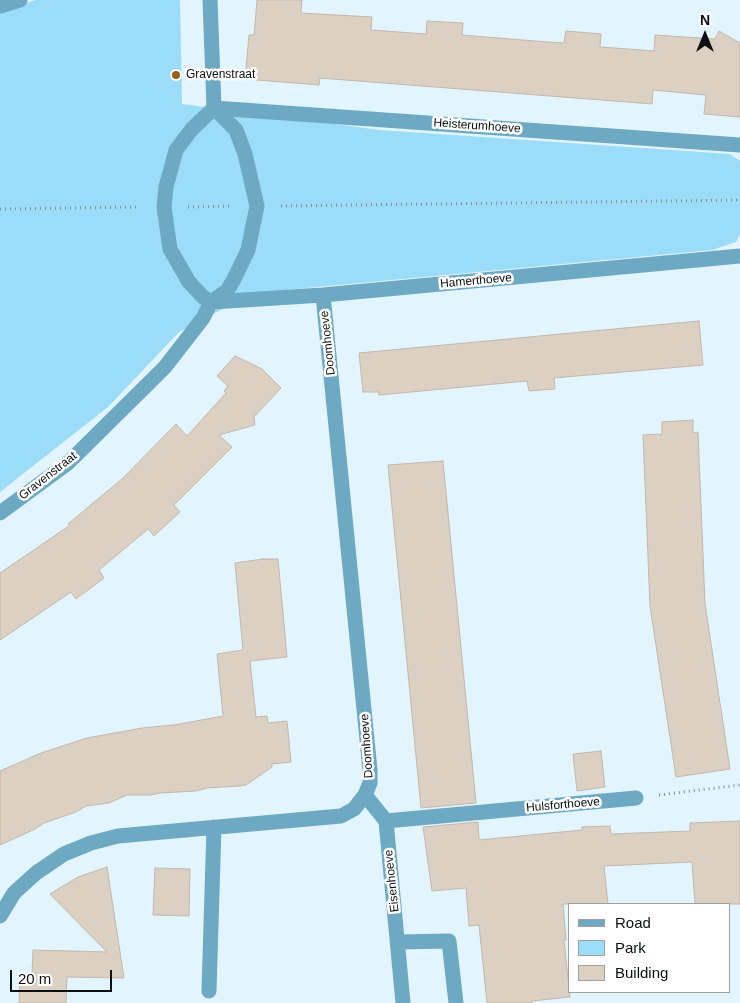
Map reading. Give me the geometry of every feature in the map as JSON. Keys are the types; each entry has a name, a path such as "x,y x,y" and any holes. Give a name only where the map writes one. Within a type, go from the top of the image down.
{"street":[{"path":"0,6 20,0"},
{"path":"210,0 214,108 192,129 176,150 166,187 164,207 170,249 188,282 211,302"},
{"name":"Heisterumhoeve","path":"214,108 740,145"},
{"name":"Gravenstraat","path":"0,513 68,463 165,367 203,318 211,302 227,291 234,279 248,250 256,206 245,154 236,130 214,108"},
{"name":"Hamerthoeve","path":"211,302 324,295 740,256"},
{"name":"Doomhoeve","path":"0,916 14,893 36,873 64,854 91,842 118,836 341,816 354,809 365,795 370,783 370,770 324,295"},
{"path":"365,795 386,821"},
{"name":"Hulsforthoeve","path":"386,821 636,798"},
{"name":"Eisenhoeve","path":"386,821 403,1003"},
{"path":"209,991 214,827"},
{"path":"398,942 449,941 456,1003"}],"path":[{"path":"0,210 740,200"},
{"path":"636,798 740,785"}],"green space":[{"path":"36,0 180,0 182,104 380,130 730,154 740,161 740,234 736,242 712,250 253,293 179,332 108,407 0,492 0,11"}],"building":[{"path":"257,0 302,0 301,13 372,17 371,30 426,34 427,21 463,23 462,35 564,43 566,31 601,34 600,47 654,51 655,35 715,39 719,31 740,43 740,117 704,114 706,95 653,90 652,104 320,78 319,85 245,79 249,35 254,35"},
{"path":"699,321 703,365 554,378 555,389 529,391 527,381 379,395 379,392 363,392 359,353"},
{"path":"235,356 262,369 281,388 254,417 255,425 219,435 232,447 174,505 180,512 154,536 148,529 99,570 104,578 76,599 71,592 0,640 0,573 69,526 68,524 123,478 176,424 187,436 226,393 224,391 228,386 217,376"},
{"path":"693,420 693,433 698,432 705,604 730,769 676,777 650,606 643,435 662,434 662,422"},
{"path":"443,461 476,803 421,808 388,465"},
{"path":"278,559 287,657 250,661 256,717 267,716 268,723 287,721 291,762 272,764 272,767 246,785 150,795 127,795 109,803 86,806 76,812 44,823 0,845 0,771 41,753 87,738 223,716 217,654 243,650 235,563"},
{"path":"601,751 605,787 577,791 573,754"},
{"path":"740,821 740,904 695,903 692,862 604,866 608,903 563,904 566,940 564,940 568,993 570,997 532,1001 532,1003 487,1003 479,925 469,926 466,888 432,891 423,827 478,822 479,840 582,830 582,827 610,826 611,834 690,831 690,823"},
{"path":"107,867 124,978 67,977 66,1003 19,1003 20,973 32,974 33,950 107,952 50,894 78,877"},
{"path":"155,868 190,869 189,916 153,915"}],"place":[{"name":"Gravenstraat","path":"176,75"}]}
